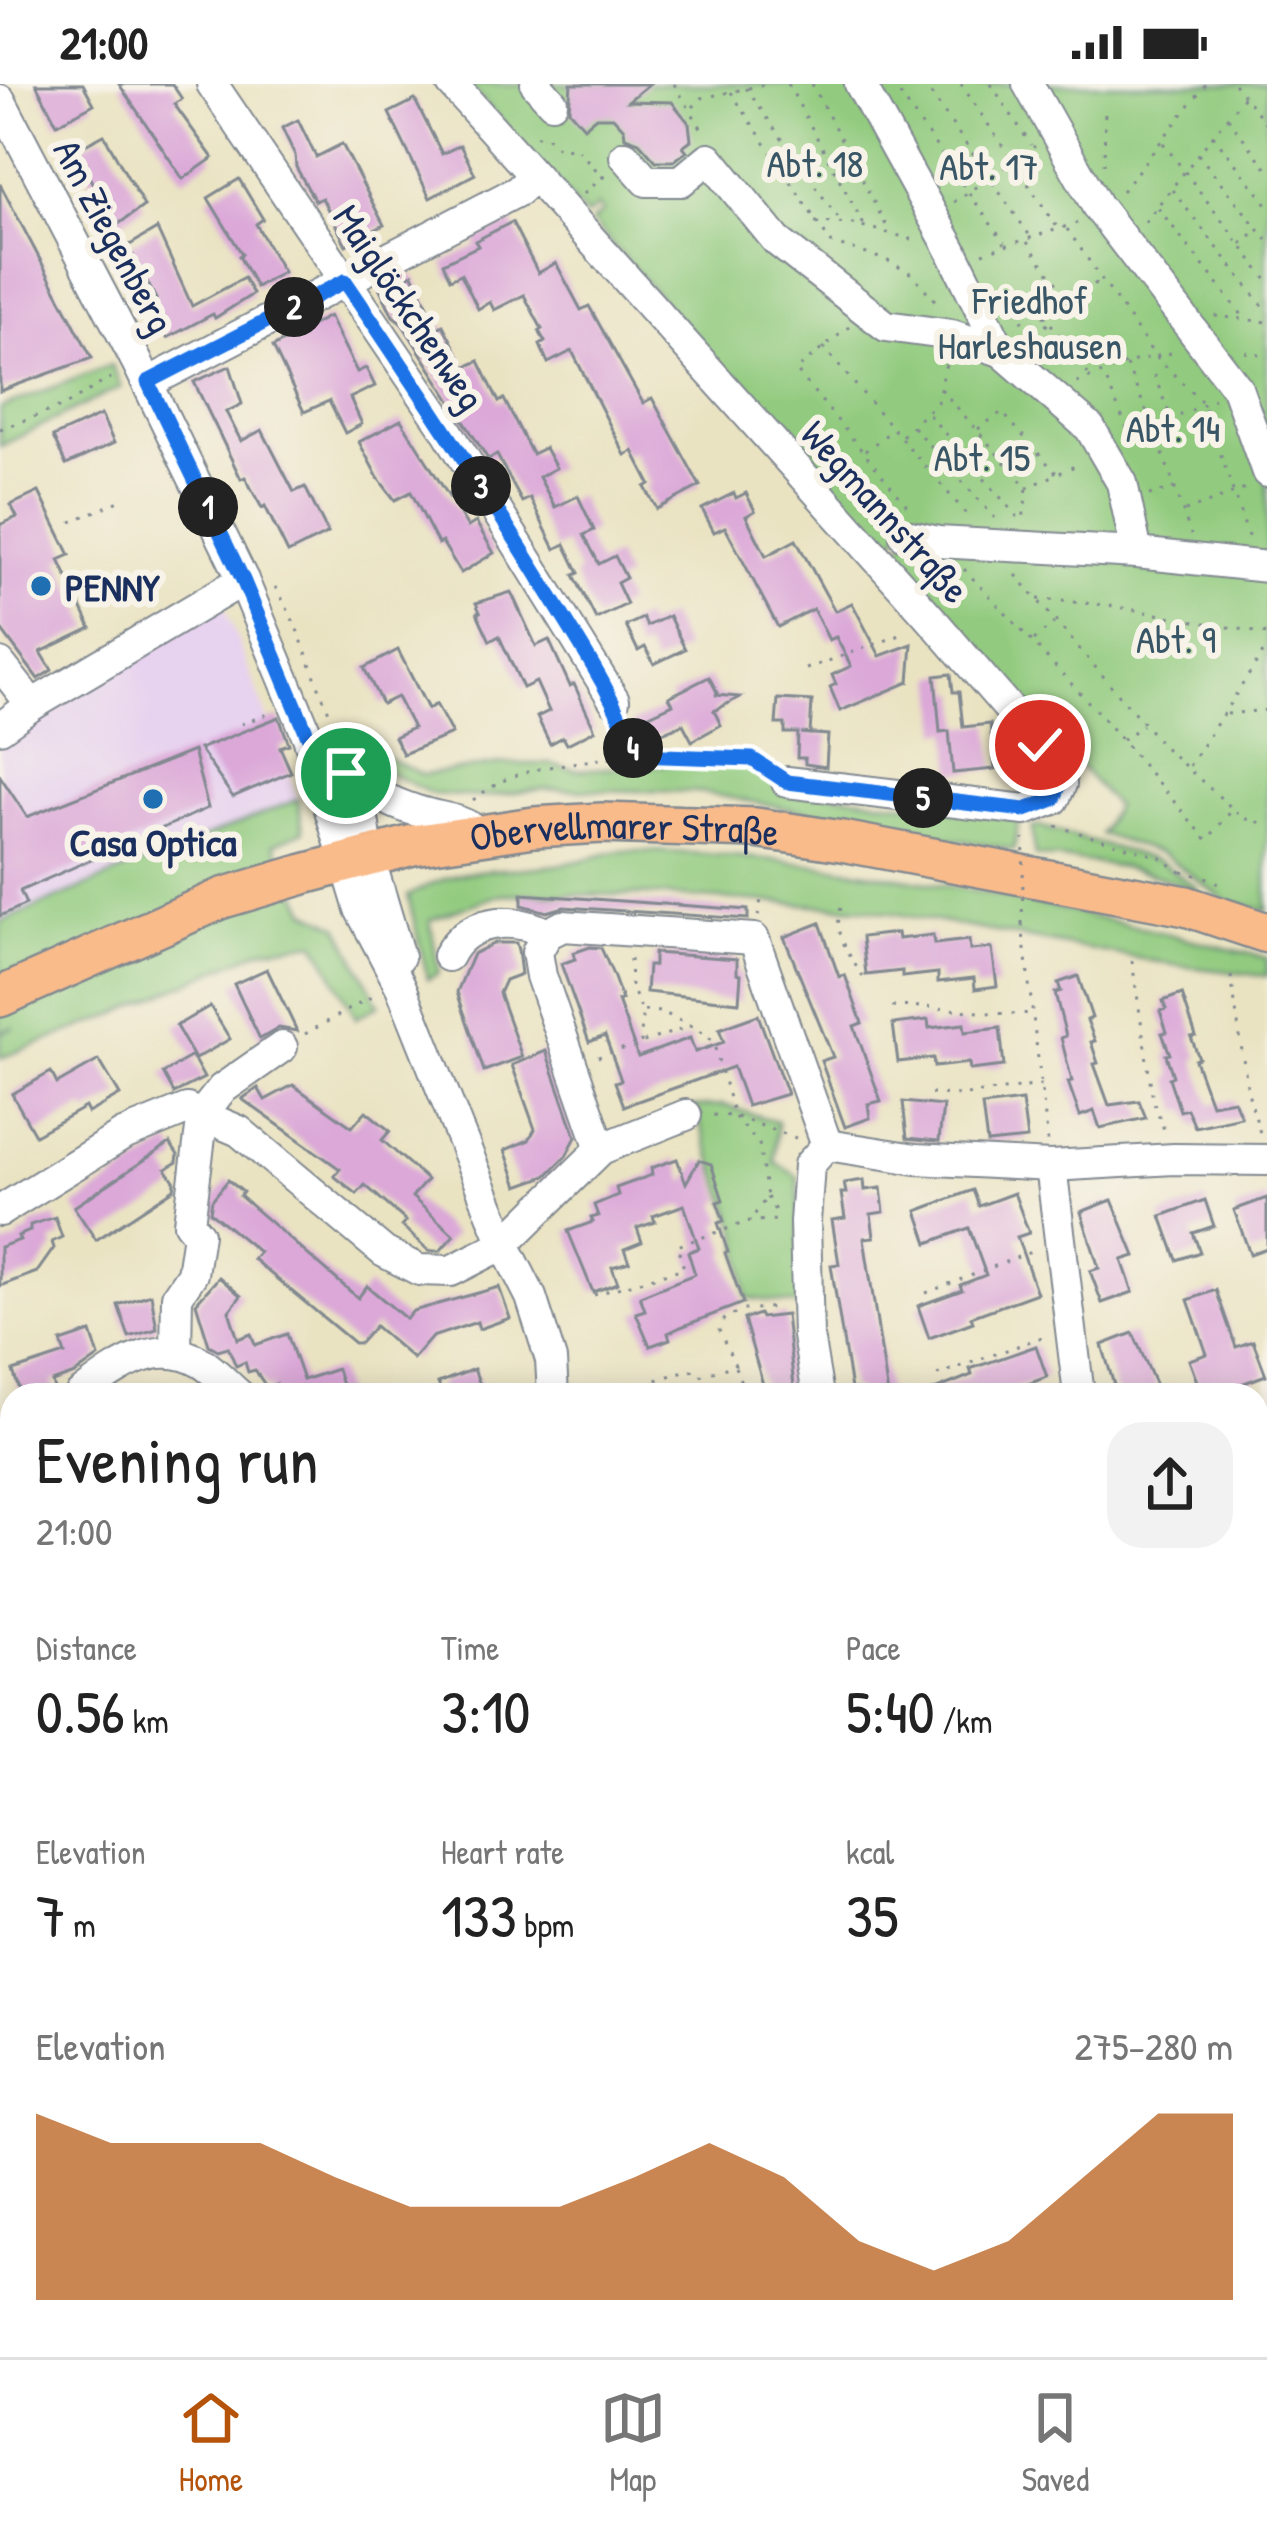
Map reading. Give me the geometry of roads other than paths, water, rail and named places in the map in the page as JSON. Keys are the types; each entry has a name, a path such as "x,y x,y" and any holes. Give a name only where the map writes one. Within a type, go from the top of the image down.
{"main road":[{"name":"Obervellmarer Straße","path":"0,997 224,898 472,822 756,827 1186,906 1267,933"}],"street":[{"name":"Maiglöckchenweg","path":"212,84 446,429 614,700"},
{"name":"Wegmannstraße","path":"452,84 934,622 1040,745 1060,784 1054,799 1025,810 787,782"},
{"path":"860,84 1000,351"},
{"path":"1028,84 1103,215 1237,388 1259,479"},
{"name":"Am Ziegenberg","path":"0,100 257,580 308,736 358,860"},
{"path":"626,156 647,181 681,182 709,158 777,241 886,326 952,335 1000,351 1090,428 1122,483 1137,553"},
{"path":"143,372 345,281 518,191 534,176"},
{"path":"906,521 938,542 1012,538 1137,553 1259,555"},
{"path":"0,728 32,705 257,580"},
{"path":"0,664 32,705"},
{"path":"308,736 346,760 382,797 414,811 472,822"},
{"path":"346,760 363,819 358,860 369,930 391,989 531,1297 551,1360 552,1383"},
{"path":"448,956 461,937 484,925 518,923 547,934"},
{"path":"602,1150 537,963 547,934 563,926 754,939 827,1145"},
{"path":"176,1353 177,1296 192,1274 198,1234 189,1223 203,1113 222,1088 282,1047"},
{"path":"0,1211 149,1122 187,1109 239,1130 384,1252 419,1270 452,1271 504,1244 602,1150 686,1115"},
{"path":"827,1145 916,1159 1051,1166 1264,1148"},
{"path":"816,1383 806,1308 809,1165 827,1145"},
{"path":"1051,1166 1078,1383"},
{"path":"96,1383 129,1359 176,1353 202,1363 224,1383"}],"place":[{"name":"PENNY","path":"41,586"},
{"name":"Casa Optica","path":"153,799"}],"park label":[{"name":"Abt. 18","path":"815,162"},
{"name":"Abt. 17","path":"989,165"},
{"name":"Friedhof Harleshausen","path":"1030,322"},
{"name":"Abt. 14","path":"1173,427"},
{"name":"Abt. 15","path":"982,456"},
{"name":"Abt. 9","path":"1176,638"}]}
